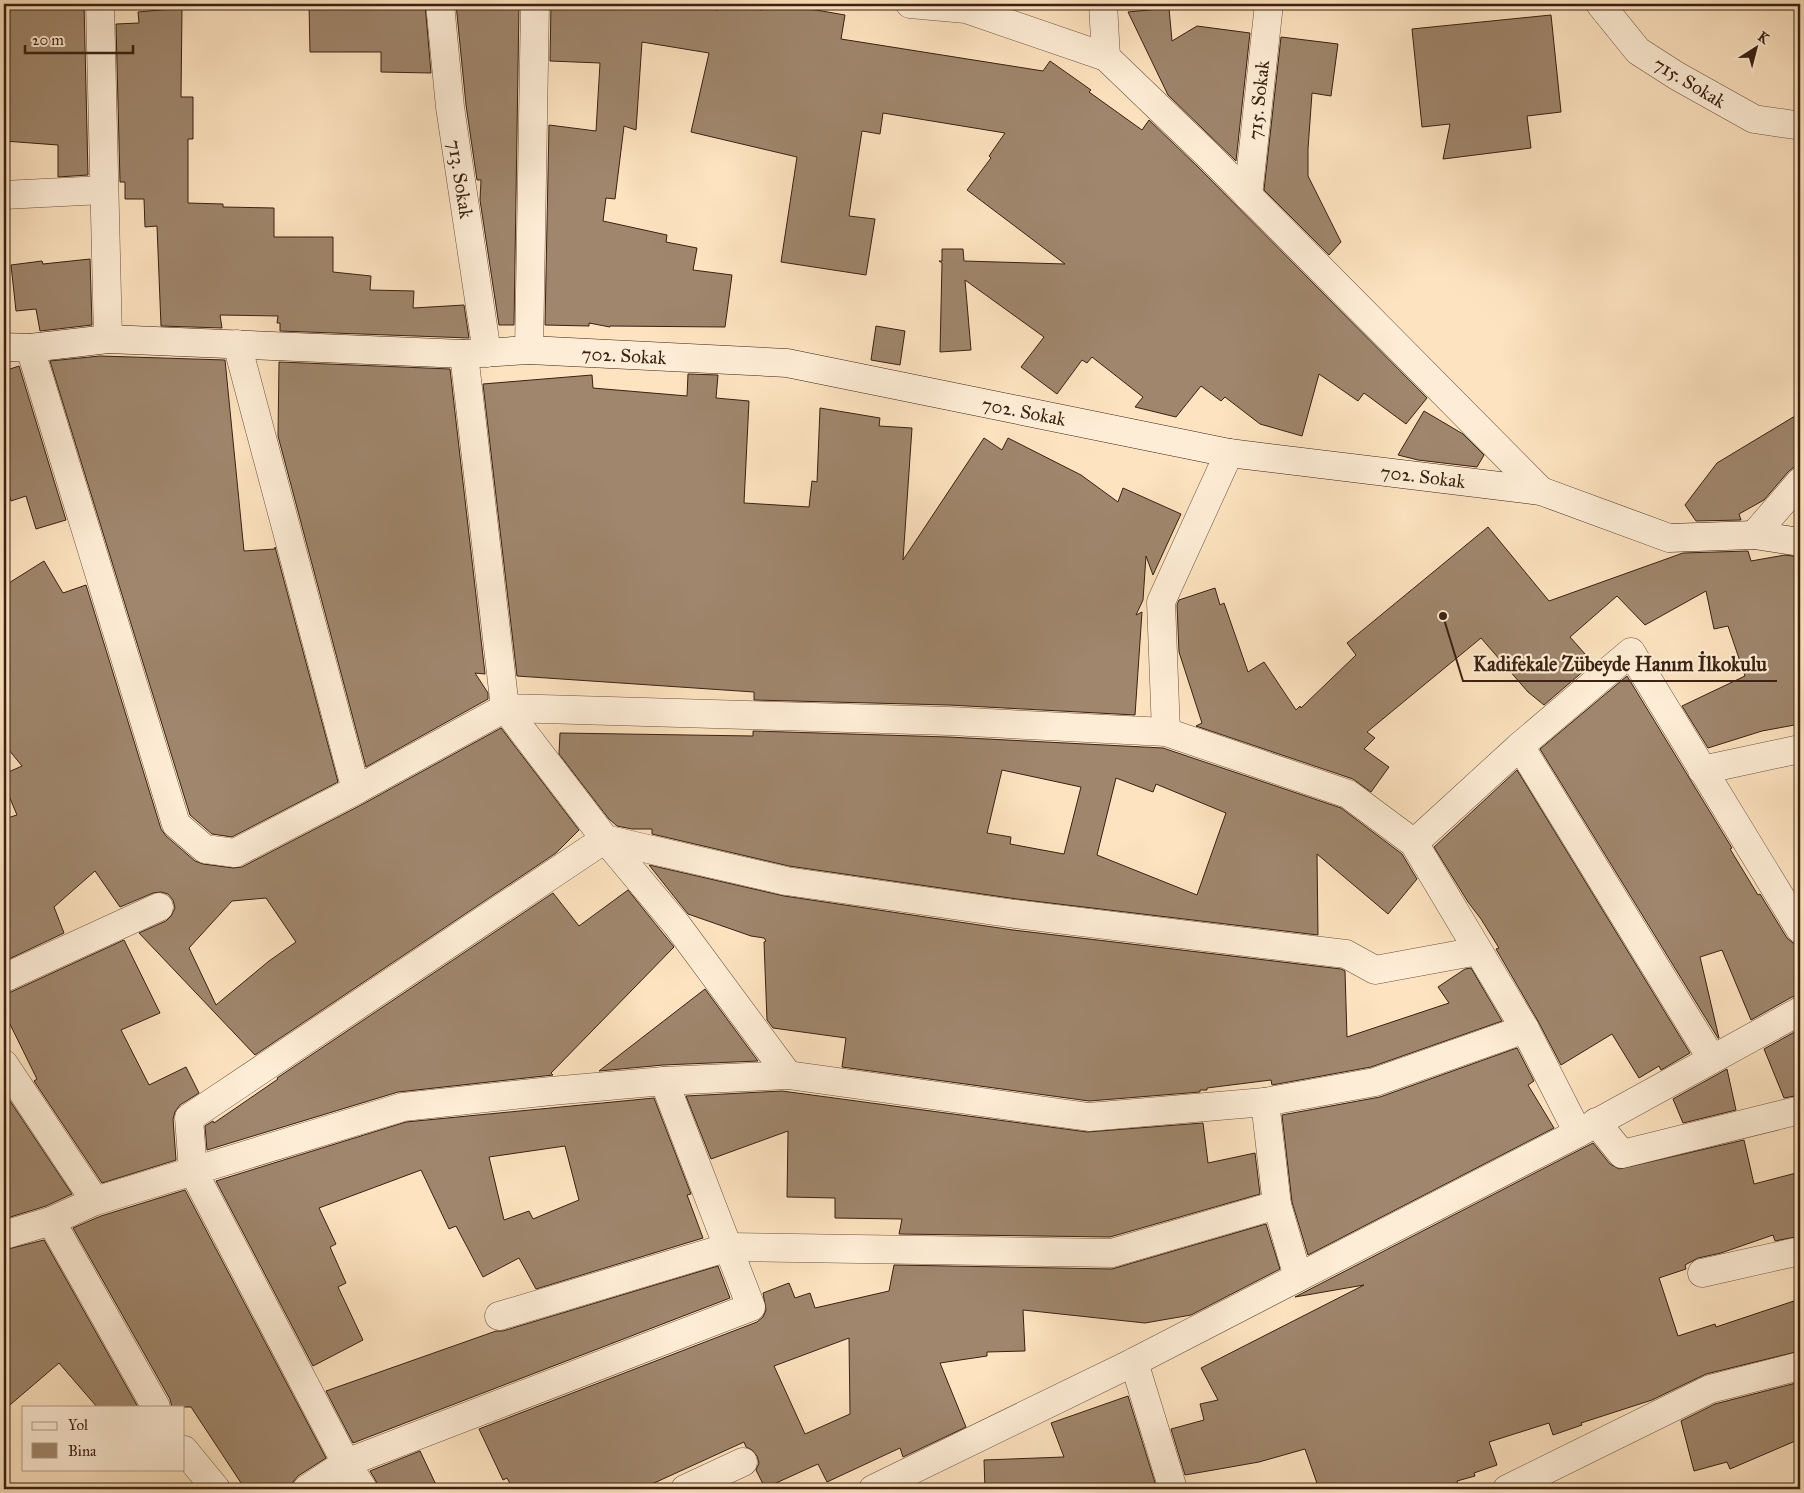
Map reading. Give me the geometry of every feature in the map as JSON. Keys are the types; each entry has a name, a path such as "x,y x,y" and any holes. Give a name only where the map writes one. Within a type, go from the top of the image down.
{"street":[{"path":"100,4 108,339"},
{"name":"713. Sokak","path":"440,4 476,353 505,708"},
{"path":"529,350 535,4"},
{"path":"910,4 966,9 1106,57 1208,155 1541,491"},
{"path":"1103,4 1106,57"},
{"name":"715. Sokak","path":"1248,196 1269,4"},
{"name":"715. Sokak","path":"1600,4 1638,51 1676,76 1754,119 1795,125 1800,123"},
{"path":"4,195 103,190"},
{"name":"702. Sokak","path":"17,347 108,339 476,353 529,350 787,363 1229,453 1541,491 1669,538 1754,535 1800,542"},
{"path":"237,344 356,790"},
{"path":"17,347 176,824 205,849 236,853 505,708 949,721 1166,732 1348,794 1414,843 1525,1029 1587,1127 1622,1154 1800,1110"},
{"path":"1166,732 1161,602 1229,453"},
{"path":"1754,535 1800,482"},
{"path":"1414,843 1520,746 1631,652 1800,929"},
{"path":"505,708 604,839 677,925 788,1076"},
{"path":"1520,746 1712,1058"},
{"path":"1702,770 1800,749"},
{"path":"363,1489 346,1463 193,1172 189,1118 604,839 786,881 1015,914 1346,954 1375,970 1478,951"},
{"path":"4,978 159,908"},
{"path":"873,1489 1134,1362 1587,1127 1800,1011"},
{"path":"4,1235 52,1222 95,1201 403,1108 552,1091 664,1081 788,1076 1089,1117 1265,1102 1375,1082 1525,1029"},
{"path":"4,1064 95,1201"},
{"path":"307,1489 346,1463 751,1308 664,1081"},
{"path":"1265,1102 1277,1204 1298,1277"},
{"path":"499,1316 729,1248 1112,1253 1277,1204"},
{"path":"52,1222 155,1406"},
{"path":"1702,1273 1800,1251"},
{"path":"1134,1362 1172,1489"},
{"path":"1506,1489 1710,1389 1800,1366"},
{"path":"185,1451 216,1489"},
{"path":"685,1489 743,1462"}],"building":[{"path":"4,4 84,4 88,175 58,177 58,145 4,141"},
{"path":"309,4 425,4 431,73 381,72 381,52 310,52"},
{"path":"456,4 519,4 514,325 499,325 480,200 481,180 477,180 466,105"},
{"path":"551,4 611,4 654,8 654,4 674,4 718,10 719,4 722,4 762,10 762,5 816,10 845,15 841,39 1043,71 1050,61 1142,130 1149,120 1427,398 1406,424 1364,393 1358,401 1319,374 1302,436 1260,424 1225,397 1221,401 1201,386 1176,417 1135,407 1143,397 1092,357 1087,363 1082,360 1057,394 1021,367 1044,337 965,280 971,350 940,352 942,263 939,261 942,261 942,249 963,249 964,261 1065,264 967,190 991,158 989,156 1005,133 883,113 880,134 862,131 849,216 875,219 866,275 781,262 797,157 691,132 709,53 642,42 636,130 624,126 615,199 606,198 603,221 667,235 666,242 697,248 693,270 732,275 725,327 610,327 589,323 589,326 545,325 549,125 596,131 600,63 550,61"},
{"path":"182,8 181,97 193,97 193,139 188,139 188,203 223,204 223,207 274,208 274,237 333,237 333,272 371,276 370,290 414,291 413,308 464,305 469,338 280,331 280,323 277,323 278,316 220,315 222,328 161,326 157,226 145,227 144,199 125,199 125,182 120,182 116,24 139,23 138,12"},
{"path":"1169,8 1172,41 1197,26 1250,33 1236,161 1168,95 1128,12"},
{"path":"1551,15 1561,112 1527,116 1531,148 1443,159 1450,124 1422,127 1412,29"},
{"path":"1281,37 1338,44 1331,96 1312,93 1308,149 1308,176 1341,242 1329,255 1264,190"},
{"path":"90,259 92,325 40,331 36,309 16,311 11,265 42,261 43,264"},
{"path":"876,326 905,331 900,365 871,360"},
{"path":"100,356 225,360 244,551 275,549 275,547 338,782 232,837 212,834 190,815 50,361"},
{"path":"279,362 450,369 485,674 475,673 488,693 488,699 366,767 278,436"},
{"path":"19,366 66,520 36,529 26,496 11,501 4,477 4,371"},
{"path":"688,374 718,375 716,398 749,401 744,503 809,507 812,481 817,482 820,408 880,418 879,426 912,428 903,560 984,438 1002,450 1008,438 1081,475 1118,502 1123,488 1181,514 1153,575 1146,556 1143,600 1136,615 1142,612 1135,715 949,705 754,700 754,692 517,676 483,384 592,375 593,388 687,396"},
{"path":"1424,411 1463,434 1484,455 1477,467 1418,460 1398,455"},
{"path":"1800,413 1800,467 1794,467 1788,472 1764,500 1739,514 1741,520 1696,521 1685,505 1717,463"},
{"path":"1488,527 1549,601 1683,553 1748,551 1751,561 1785,555 1800,557 1800,692 1795,694 1800,724 1762,731 1708,748 1682,706 1745,676 1728,626 1714,629 1706,591 1645,625 1617,596 1570,637 1593,663 1544,705 1528,692 1481,638 1367,732 1375,738 1364,749 1389,767 1371,792 1353,779 1196,726 1202,723 1179,652 1177,605 1179,600 1215,588 1220,605 1224,603 1248,672 1264,662 1296,710 1300,706 1301,708 1356,655 1347,643"},
{"path":"44,561 63,593 86,585 161,829 166,836 195,861 203,864 233,868 242,867 363,804 501,728 579,830 556,853 255,1055 139,933 166,921 171,916 175,908 173,900 168,894 161,892 153,893 120,907 95,871 54,907 64,933 9,959 4,947 4,819 17,815 4,784 4,774 22,766 4,744 4,586","holes":["266,898 296,942 269,961 216,1005 189,948 232,901"]},
{"path":"1627,676 1732,848 1730,849 1758,895 1760,894 1787,938 1793,943 1800,945 1800,995 1792,997 1751,1020 1722,950 1700,957 1719,1038 1540,749"},
{"path":"753,731 948,737 1163,748 1341,808 1402,854 1417,879 1388,914 1317,854 1318,935 1017,899 789,866 652,834 652,829 632,829 617,826 609,819 559,754 560,733 753,736","holes":["1002,770 1081,787 1064,854 1010,844 1011,837 987,833","1116,778 1153,792 1156,784 1226,813 1197,895 1097,855"]},
{"path":"1517,770 1690,1053 1661,1070 1659,1066 1639,1078 1612,1034 1561,1065 1496,949 1499,948 1434,847"},
{"path":"649,865 784,896 1013,930 1341,969 1345,971 1347,1037 1449,1003 1438,987 1465,969 1471,968 1502,1021 1371,1067 1272,1085 1271,1080 1207,1088 1207,1090 1200,1090 1200,1092 1089,1101 842,1067 846,1038 773,1028 767,1020 764,942 766,941 764,938 751,936 688,914"},
{"path":"628,890 674,947 551,1073 553,1075 398,1092 207,1150 205,1126 213,1121 214,1123 277,1078 553,893 579,926"},
{"path":"124,940 160,1013 121,1030 149,1085 186,1067 199,1093 180,1105 175,1112 173,1119 176,1160 102,1183 34,1081 37,1079 4,1012 4,993 11,992"},
{"path":"705,989 758,1061 663,1065 599,1071"},
{"path":"1800,1029 1800,1095 1784,1098 1764,1049"},
{"path":"1517,1048 1534,1081 1528,1085 1554,1128 1308,1255 1292,1202 1282,1115 1380,1097"},
{"path":"1727,1069 1736,1110 1683,1123 1673,1099"},
{"path":"782,1091 1087,1132 1203,1123 1208,1163 1255,1153 1260,1194 1110,1237 899,1234 902,1219 835,1218 835,1198 787,1197 788,1131 711,1159 686,1096"},
{"path":"654,1098 691,1194 687,1195 703,1238 536,1289 519,1258 483,1277 456,1226 449,1229 421,1170 319,1208 336,1244 330,1247 346,1283 338,1287 363,1340 313,1366 216,1181 406,1122","holes":["565,1146 579,1200 533,1219 529,1211 504,1220 489,1157"]},
{"path":"10,1101 72,1194 46,1206 4,1219 4,1106"},
{"path":"1744,1140 1754,1184 1800,1172 1800,1236 1775,1241 1773,1235 1721,1253 1698,1258 1685,1265 1686,1269 1659,1278 1678,1336 1715,1324 1716,1327 1800,1299 1800,1351 1706,1374 1652,1400 1581,1423 1582,1425 1553,1435 1549,1423 1489,1442 1497,1465 1474,1473 1475,1476 1457,1481 1460,1489 1319,1489 1305,1449 1259,1462 1185,1475 1171,1429 1204,1420 1200,1404 1218,1400 1201,1368 1364,1285 1295,1297 1593,1143 1610,1164 1619,1169"},
{"path":"185,1190 326,1458 298,1476 293,1482 291,1489 245,1489 191,1407 172,1406 170,1399 73,1228 101,1216"},
{"path":"1266,1224 1280,1269 1191,1315 1145,1323 1023,1310 1025,1351 987,1352 987,1356 940,1363 966,1427 903,1457 900,1448 827,1482 818,1464 765,1488 756,1470 759,1463 757,1456 746,1447 744,1442 641,1489 513,1489 507,1478 503,1480 479,1429 757,1322 763,1317 766,1310 763,1293 789,1283 795,1298 810,1293 815,1308 889,1291 894,1265 1112,1269","holes":["849,1338 850,1414 805,1434 774,1366"]},
{"path":"44,1240 137,1406 96,1406 59,1363 4,1410 4,1250"},
{"path":"718,1266 730,1298 353,1443 326,1391 496,1331 503,1331"},
{"path":"1800,1382 1800,1439 1730,1469 1727,1462 1694,1471 1681,1421 1715,1404"},
{"path":"1128,1396 1157,1489 985,1489 984,1460 1064,1457 1051,1423"},
{"path":"420,1451 438,1489 378,1489 370,1471"}],"place":[{"name":"Kadifekale Zübeyde Hanım İlkokulu","path":"1443,616"}]}
